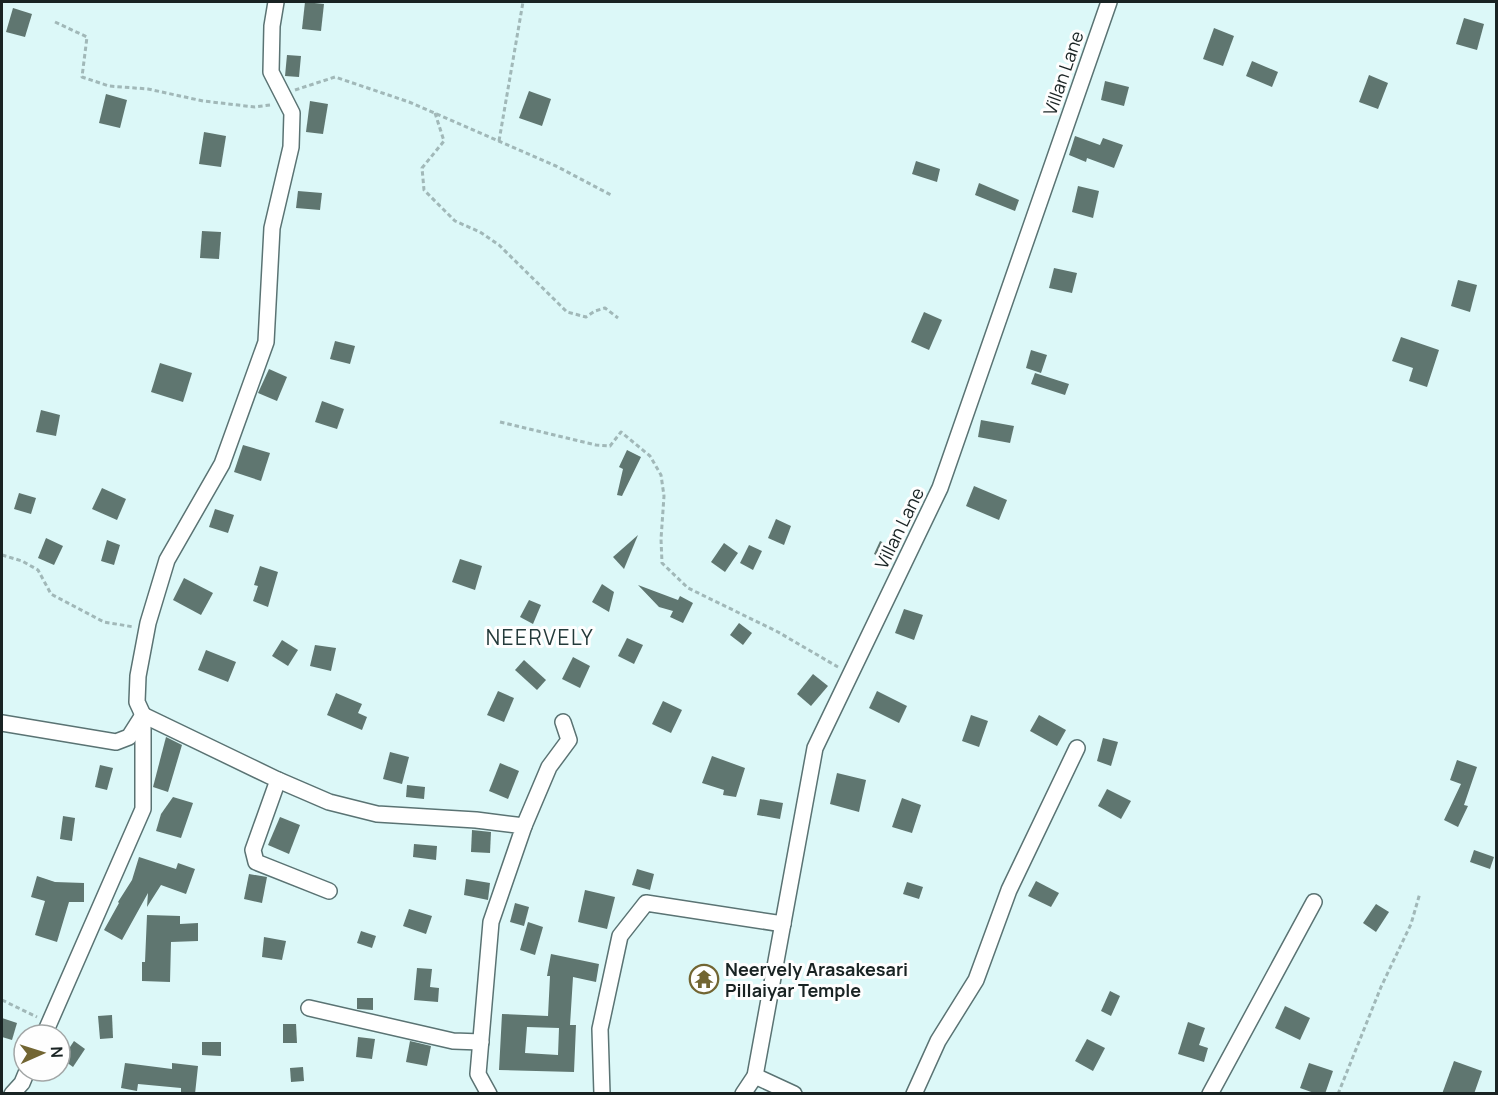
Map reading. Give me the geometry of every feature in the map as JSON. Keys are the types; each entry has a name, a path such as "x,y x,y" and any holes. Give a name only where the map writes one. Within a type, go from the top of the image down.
{"street":[{"path":"49,1023 143,809 142,715 137,702 138,676 148,627 167,560 222,464 266,342 272,228 291,147 292,113 271,72 272,26 276,2"},
{"name":"Villan Lane","path":"755,1076 815,748 940,488 1109,2"},
{"path":"2,723 116,742 129,737 142,715"},
{"path":"142,715 329,802 377,814 476,820 524,826"},
{"path":"489,1094 478,1074 491,922 524,826 549,767 569,740 563,722"},
{"path":"914,1094 938,1041 976,980 1009,890 1077,748"},
{"path":"278,780 253,850 253,856 256,862 330,891"},
{"path":"1210,1094 1314,902"},
{"path":"602,1094 600,1029 620,936 646,903 783,924"},
{"path":"309,1008 453,1041 481,1042"},
{"path":"743,1094 755,1076 795,1094"}],"path":[{"path":"499,141 523,2"},
{"path":"55,21 87,37 82,77 109,86 148,89 203,101 255,107 285,99 335,77 435,113 556,166 613,195"},
{"path":"435,113 444,141 422,168 424,190 454,221 480,232 499,244 567,312 586,317 604,308 618,318"},
{"path":"500,422 610,446 621,432 650,456 661,475 664,496 662,563 688,588 778,632 851,673"},
{"path":"2,555 22,561 38,570 51,594 104,621 131,627 148,627"},
{"path":"1338,1094 1381,987 1411,924 1420,893"},
{"path":"2,1000 39,1023"}],"building":[{"path":"305,2 324,4 321,31 302,29"},
{"path":"13,8 32,14 25,37 6,32"},
{"path":"1464,18 1484,24 1477,50 1456,44"},
{"path":"1214,28 1234,36 1223,66 1203,59"},
{"path":"287,55 301,56 299,77 285,76"},
{"path":"1252,61 1278,72 1272,87 1246,76"},
{"path":"1369,75 1388,83 1378,109 1359,102"},
{"path":"1105,81 1129,87 1124,106 1101,100"},
{"path":"529,91 551,99 542,126 519,118"},
{"path":"106,94 127,100 120,128 99,123"},
{"path":"310,101 328,104 323,134 306,132"},
{"path":"204,132 226,136 221,167 199,164"},
{"path":"1075,136 1100,145 1103,138 1123,145 1114,168 1087,158 1086,162 1069,155"},
{"path":"916,161 940,169 937,182 912,174"},
{"path":"979,183 1019,200 1015,211 975,195"},
{"path":"1078,186 1099,191 1093,218 1072,212"},
{"path":"298,191 322,193 320,210 296,208"},
{"path":"202,231 221,232 219,259 200,258"},
{"path":"1054,268 1077,273 1072,293 1049,288"},
{"path":"1458,280 1477,285 1470,312 1451,306"},
{"path":"924,312 942,320 929,350 911,342"},
{"path":"1401,337 1439,350 1427,387 1409,381 1413,368 1392,361"},
{"path":"335,341 355,346 350,364 330,359"},
{"path":"1031,350 1047,355 1041,373 1026,368"},
{"path":"160,363 192,373 183,402 151,392"},
{"path":"269,369 287,377 277,401 258,393"},
{"path":"1035,373 1069,384 1065,395 1031,384"},
{"path":"322,401 344,409 337,429 315,422"},
{"path":"41,410 60,415 56,436 36,432"},
{"path":"981,420 1014,426 1010,443 978,437"},
{"path":"243,445 270,453 261,481 234,472"},
{"path":"627,450 641,457 622,496 617,495 623,469 619,467"},
{"path":"974,486 1007,500 999,520 966,506"},
{"path":"102,488 126,499 117,520 92,509"},
{"path":"19,493 36,498 31,514 14,509"},
{"path":"215,509 234,515 228,533 209,527"},
{"path":"776,519 791,526 784,545 768,538"},
{"path":"638,535 624,569 613,557"},
{"path":"46,538 63,546 54,565 38,558"},
{"path":"107,540 120,545 114,565 101,561"},
{"path":"880,541 891,546 885,559 874,554"},
{"path":"724,543 738,553 725,572 711,562"},
{"path":"749,545 762,551 753,570 740,563"},
{"path":"460,559 482,566 475,590 452,582"},
{"path":"260,566 278,572 268,607 253,601 258,586 254,585"},
{"path":"184,578 213,593 201,615 173,600"},
{"path":"602,584 614,592 609,612 592,602"},
{"path":"638,585 678,600 680,596 693,603 683,623 670,617 673,611 659,607"},
{"path":"529,600 541,605 533,624 520,617"},
{"path":"904,609 923,615 914,640 895,633"},
{"path":"739,623 752,633 743,645 730,635"},
{"path":"627,638 643,645 634,664 618,656"},
{"path":"282,640 298,650 288,666 272,656"},
{"path":"315,645 336,648 331,671 310,666"},
{"path":"206,650 236,662 228,682 198,670"},
{"path":"573,657 590,666 580,688 562,679"},
{"path":"524,660 546,680 537,690 515,670"},
{"path":"813,674 828,686 811,706 797,694"},
{"path":"498,691 514,698 504,722 487,715"},
{"path":"877,691 907,706 899,723 869,708"},
{"path":"336,693 362,704 358,713 367,717 362,730 327,715"},
{"path":"663,701 682,710 671,733 652,724"},
{"path":"971,715 988,721 979,747 962,741"},
{"path":"1039,715 1066,730 1057,746 1030,731"},
{"path":"166,737 182,745 168,792 153,787"},
{"path":"1103,738 1118,742 1111,766 1097,761"},
{"path":"390,752 409,757 402,784 383,779"},
{"path":"712,756 745,768 736,797 723,795 724,790 702,783"},
{"path":"1457,760 1477,767 1464,805 1468,806 1458,827 1444,820 1461,784 1450,780"},
{"path":"500,763 519,771 508,799 489,791"},
{"path":"100,765 113,768 107,790 95,787"},
{"path":"837,773 866,780 859,812 830,804"},
{"path":"407,785 425,787 424,799 406,797"},
{"path":"1107,789 1131,801 1121,819 1098,806"},
{"path":"173,797 193,803 181,838 156,831 161,814"},
{"path":"902,798 921,805 912,833 892,827"},
{"path":"760,799 783,803 780,819 757,815"},
{"path":"63,816 75,818 72,841 60,839"},
{"path":"280,817 300,825 289,854 268,845"},
{"path":"472,830 491,832 490,853 471,852"},
{"path":"414,844 437,846 436,860 413,857"},
{"path":"1474,850 1494,857 1490,869 1470,862"},
{"path":"139,857 176,869 178,863 195,869 186,894 161,885 147,907 148,893 122,940 104,930 132,880"},
{"path":"637,869 654,874 650,890 632,885"},
{"path":"249,874 267,877 262,903 244,899"},
{"path":"37,876 55,882 84,883 84,902 69,902 57,942 35,935 45,901 31,897"},
{"path":"466,879 490,883 488,900 464,895"},
{"path":"1036,881 1059,893 1051,907 1028,896"},
{"path":"907,882 923,887 919,899 903,894"},
{"path":"585,890 615,897 607,929 578,922"},
{"path":"515,903 529,907 524,926 510,922"},
{"path":"1376,904 1389,912 1376,932 1363,923"},
{"path":"409,909 432,916 426,934 403,926"},
{"path":"147,915 180,916 180,924 198,923 198,941 171,942 170,982 142,981"},
{"path":"528,922 543,927 535,955 520,950"},
{"path":"361,931 376,936 372,948 357,943"},
{"path":"264,937 286,941 282,960 262,957"},
{"path":"551,954 599,964 596,982 573,977 570,1025 576,1025 574,1072 499,1070 502,1014 548,1016 550,976 547,976","holes":["527,1027 559,1028 558,1055 525,1053"]},
{"path":"417,968 432,969 430,987 439,988 438,1002 414,1000"},
{"path":"1110,991 1120,996 1111,1016 1101,1011"},
{"path":"357,998 373,998 373,1010 357,1009"},
{"path":"1285,1006 1310,1018 1300,1040 1275,1028"},
{"path":"112,1015 113,1038 100,1039 98,1016"},
{"path":"2,1018 17,1023 12,1023 12,1040 2,1037"},
{"path":"1188,1022 1205,1028 1199,1045 1208,1048 1204,1062 1178,1054"},
{"path":"283,1024 296,1024 297,1043 283,1043"},
{"path":"358,1037 375,1039 372,1059 356,1057"},
{"path":"1087,1039 1105,1048 1093,1071 1075,1061"},
{"path":"74,1041 85,1049 73,1067 72,1066"},
{"path":"410,1041 431,1046 427,1066 406,1062"},
{"path":"202,1042 221,1042 221,1056 202,1055"},
{"path":"1454,1061 1482,1071 1474,1094 1442,1094"},
{"path":"125,1063 172,1069 172,1063 198,1066 195,1094 181,1094 181,1088 138,1084 137,1091 121,1088"},
{"path":"1309,1063 1333,1071 1325,1094 1317,1094 1300,1088"},
{"path":"303,1067 304,1081 291,1082 290,1068"}],"place":[{"name":"Neervely Arasakesari Pillaiyar Temple","path":"704,979"}],"district":[{"name":"NEERVELY","path":"540,637"}]}
